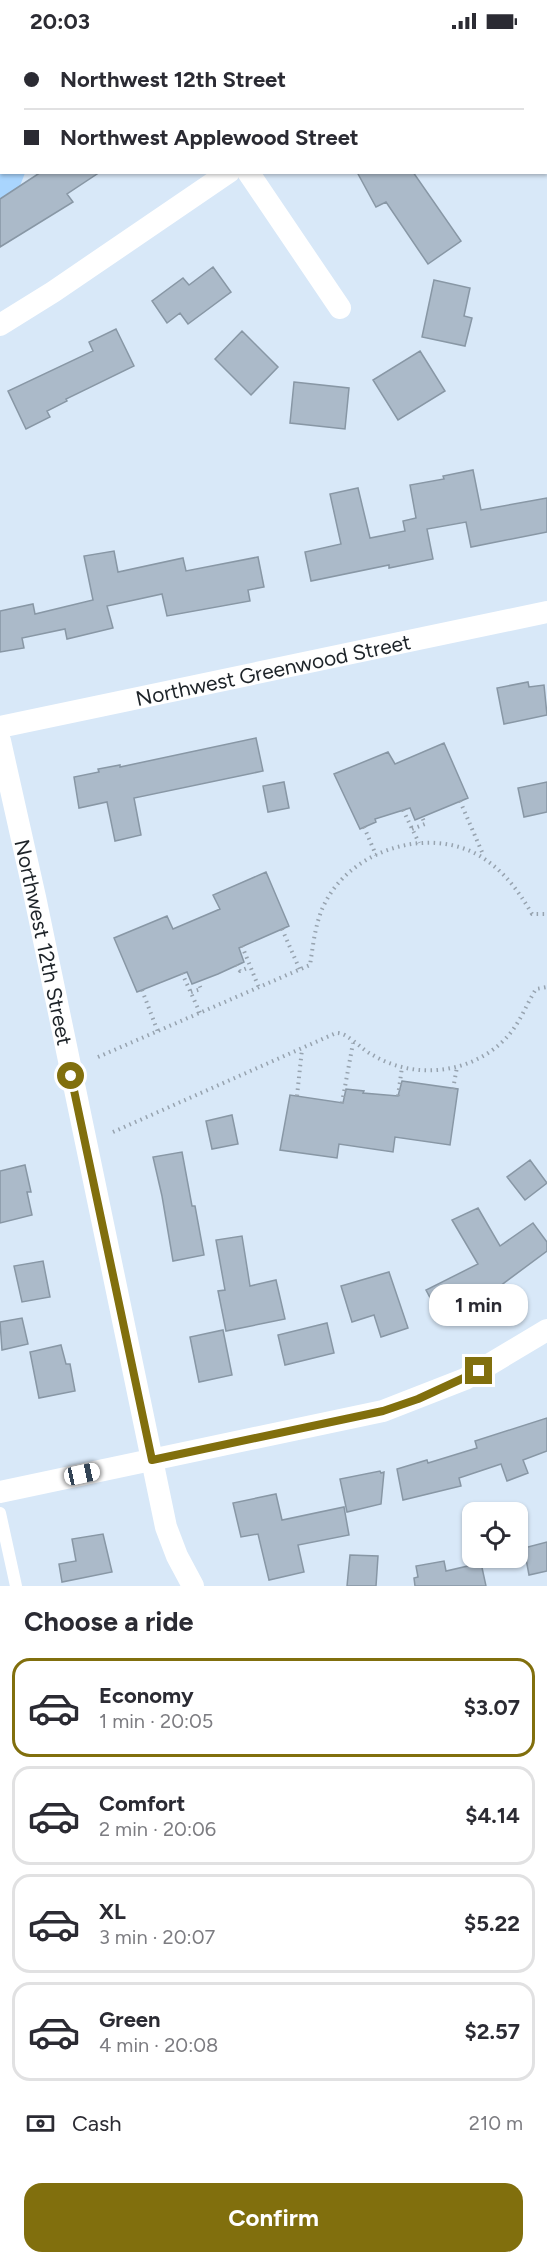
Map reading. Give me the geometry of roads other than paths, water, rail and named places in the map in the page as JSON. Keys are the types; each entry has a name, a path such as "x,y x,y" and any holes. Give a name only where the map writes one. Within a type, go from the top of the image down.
{"street":[{"path":"0,325 53,292 226,174"},
{"path":"249,174 340,308"},
{"name":"Northwest Greenwood Street","path":"0,727 547,612"},
{"name":"Northwest 12th Street","path":"0,741 35,897 166,1527 177,1556 194,1586"},
{"path":"0,1492 383,1411 465,1379 547,1330"}],"lane":[{"path":"0,1513 16,1586"}]}
